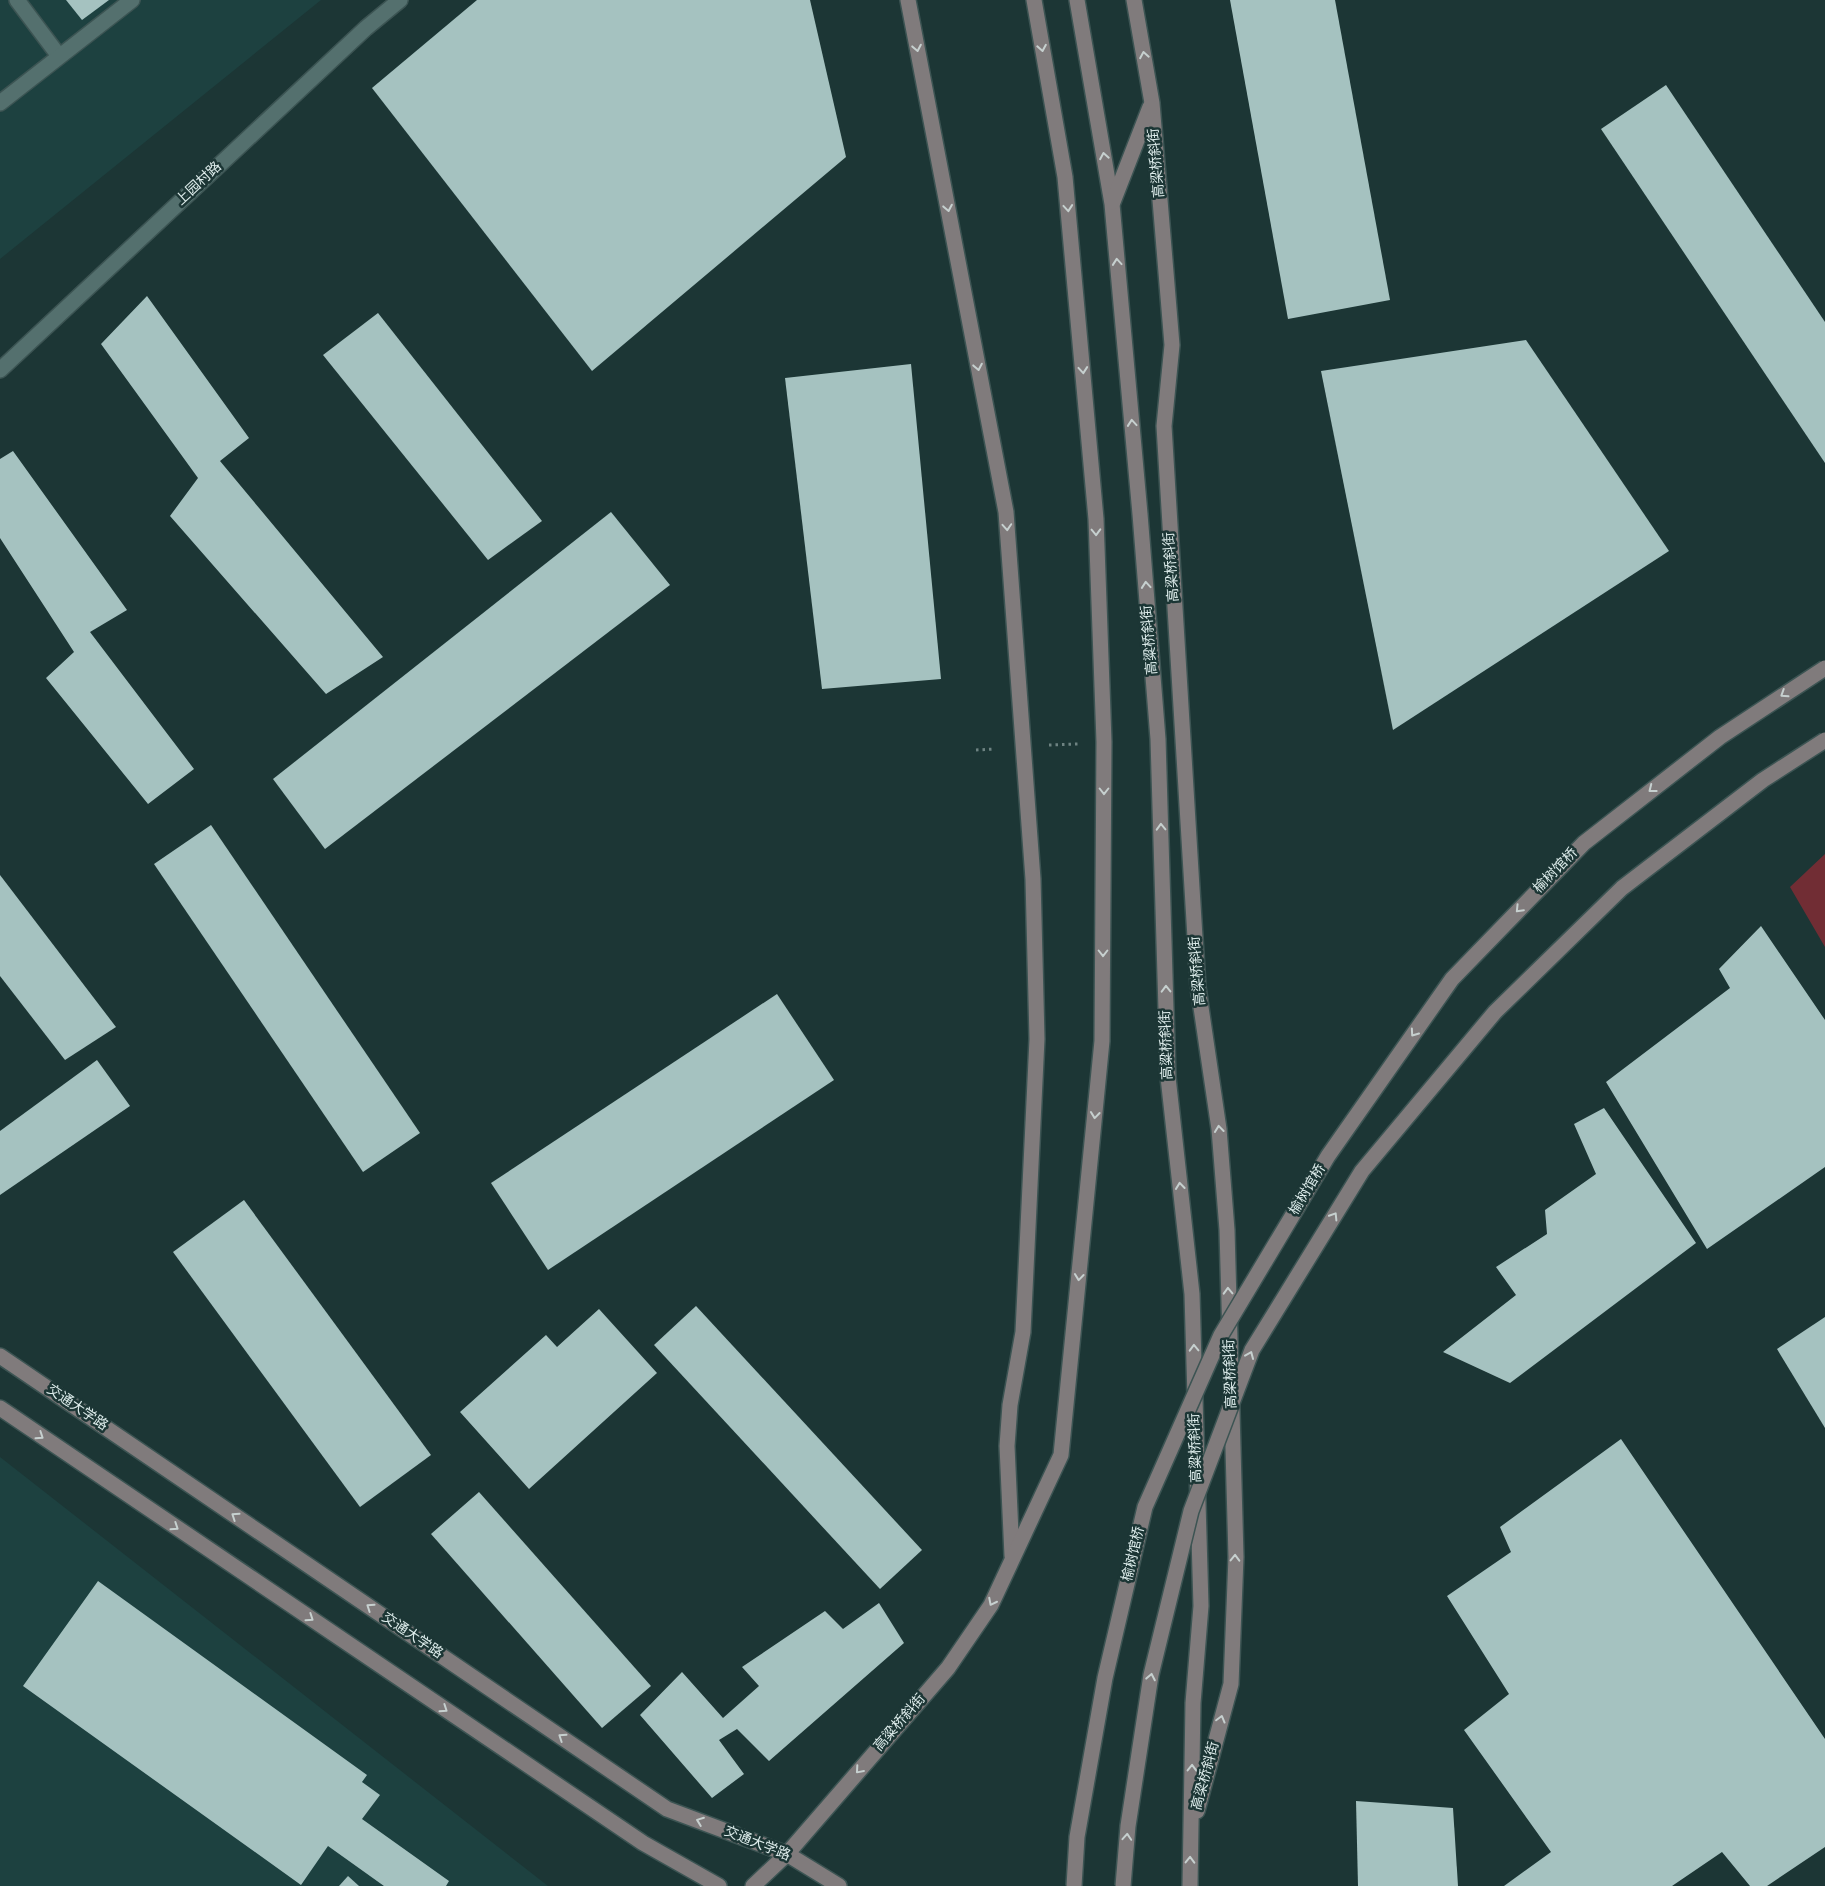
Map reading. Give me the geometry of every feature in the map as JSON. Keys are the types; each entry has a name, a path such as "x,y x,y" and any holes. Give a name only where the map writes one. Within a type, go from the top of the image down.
{"main road":[{"path":"908,0 1006,512 1033,879 1036,1049 1023,1332 1010,1405 1007,1446 1012,1558"},
{"name":"高粱桥斜街","path":"753,1886 787,1854 948,1668 991,1605 1061,1455 1102,1041 1104,742 1096,519 1066,186 1034,0"},
{"path":"1077,0 1112,204"},
{"name":"高梁桥斜街","path":"1134,0 1152,103 1172,345 1164,426 1198,987 1219,1129 1227,1230 1236,1557 1231,1684 1191,1834"},
{"name":"高梁桥斜街","path":"1112,204 1152,103"},
{"name":"高粱桥斜街","path":"1112,204 1158,739 1168,1078 1192,1294 1201,1606 1192,1704 1190,1886"},
{"name":"榆树馆桥","path":"1074,1886 1077,1837 1106,1678 1145,1507 1221,1335 1328,1156 1452,979 1584,843 1720,736 1825,668"},
{"path":"1123,1886 1128,1826 1151,1676 1191,1511 1252,1350 1362,1171 1495,1012 1622,888 1763,780 1825,740"},
{"name":"交通大学路","path":"0,1356 667,1809 787,1854 839,1886"},
{"path":"0,1408 643,1844 719,1886"}],"street":[{"path":"17,0 59,56"},
{"path":"0,103 132,0"},
{"name":"上园村路","path":"0,370 366,28 400,0"}],"shaded area":[{"path":"0,0 321,0 0,259"},
{"path":"1825,854 1825,947 1790,887"},
{"path":"0,1457 548,1886 0,1886"}],"building":[{"path":"66,0 109,0 82,20"},
{"path":"477,0 810,0 846,157 592,371 372,88"},
{"path":"1230,0 1335,0 1390,300 1288,319"},
{"path":"1666,85 1825,322 1825,463 1601,129"},
{"path":"147,296 249,438 220,461 383,657 326,694 170,516 198,478 101,344"},
{"path":"378,313 542,521 488,560 323,355"},
{"path":"1526,340 1669,551 1393,730 1321,371"},
{"path":"911,364 941,679 822,689 785,378"},
{"path":"13,451 127,610 90,632 194,769 148,804 46,678 74,652 0,538 0,459"},
{"path":"611,512 670,585 325,849 273,779"},
{"path":"211,825 420,1133 363,1172 154,864"},
{"path":"0,875 116,1027 65,1060 0,976"},
{"path":"1761,926 1825,1020 1825,1167 1707,1249 1606,1082 1730,988 1719,969"},
{"path":"777,994 834,1080 548,1270 491,1183"},
{"path":"97,1060 130,1106 0,1195 0,1131"},
{"path":"1604,1108 1696,1243 1510,1383 1443,1352 1516,1295 1496,1267 1547,1234 1545,1210 1596,1174 1574,1124"},
{"path":"244,1200 431,1455 360,1507 173,1252"},
{"path":"696,1306 922,1550 880,1589 654,1345"},
{"path":"599,1309 657,1373 529,1489 460,1412 546,1335 557,1347"},
{"path":"1825,1317 1825,1428 1777,1349"},
{"path":"1621,1439 1825,1739 1825,1847 1767,1886 1750,1886 1722,1852 1672,1886 1504,1886 1551,1852 1464,1730 1509,1694 1447,1596 1511,1552 1500,1527"},
{"path":"479,1492 651,1686 602,1728 431,1534"},
{"path":"98,1581 367,1775 362,1782 380,1795 362,1819 449,1881 446,1886 384,1886 328,1846 301,1885 23,1686"},
{"path":"879,1603 904,1643 769,1761 737,1729 719,1740 744,1774 712,1798 640,1715 682,1672 723,1718 759,1686 742,1667 825,1611 843,1629"},
{"path":"1356,1801 1453,1808 1458,1886 1358,1886"},
{"path":"348,1876 359,1886 339,1886"}]}
